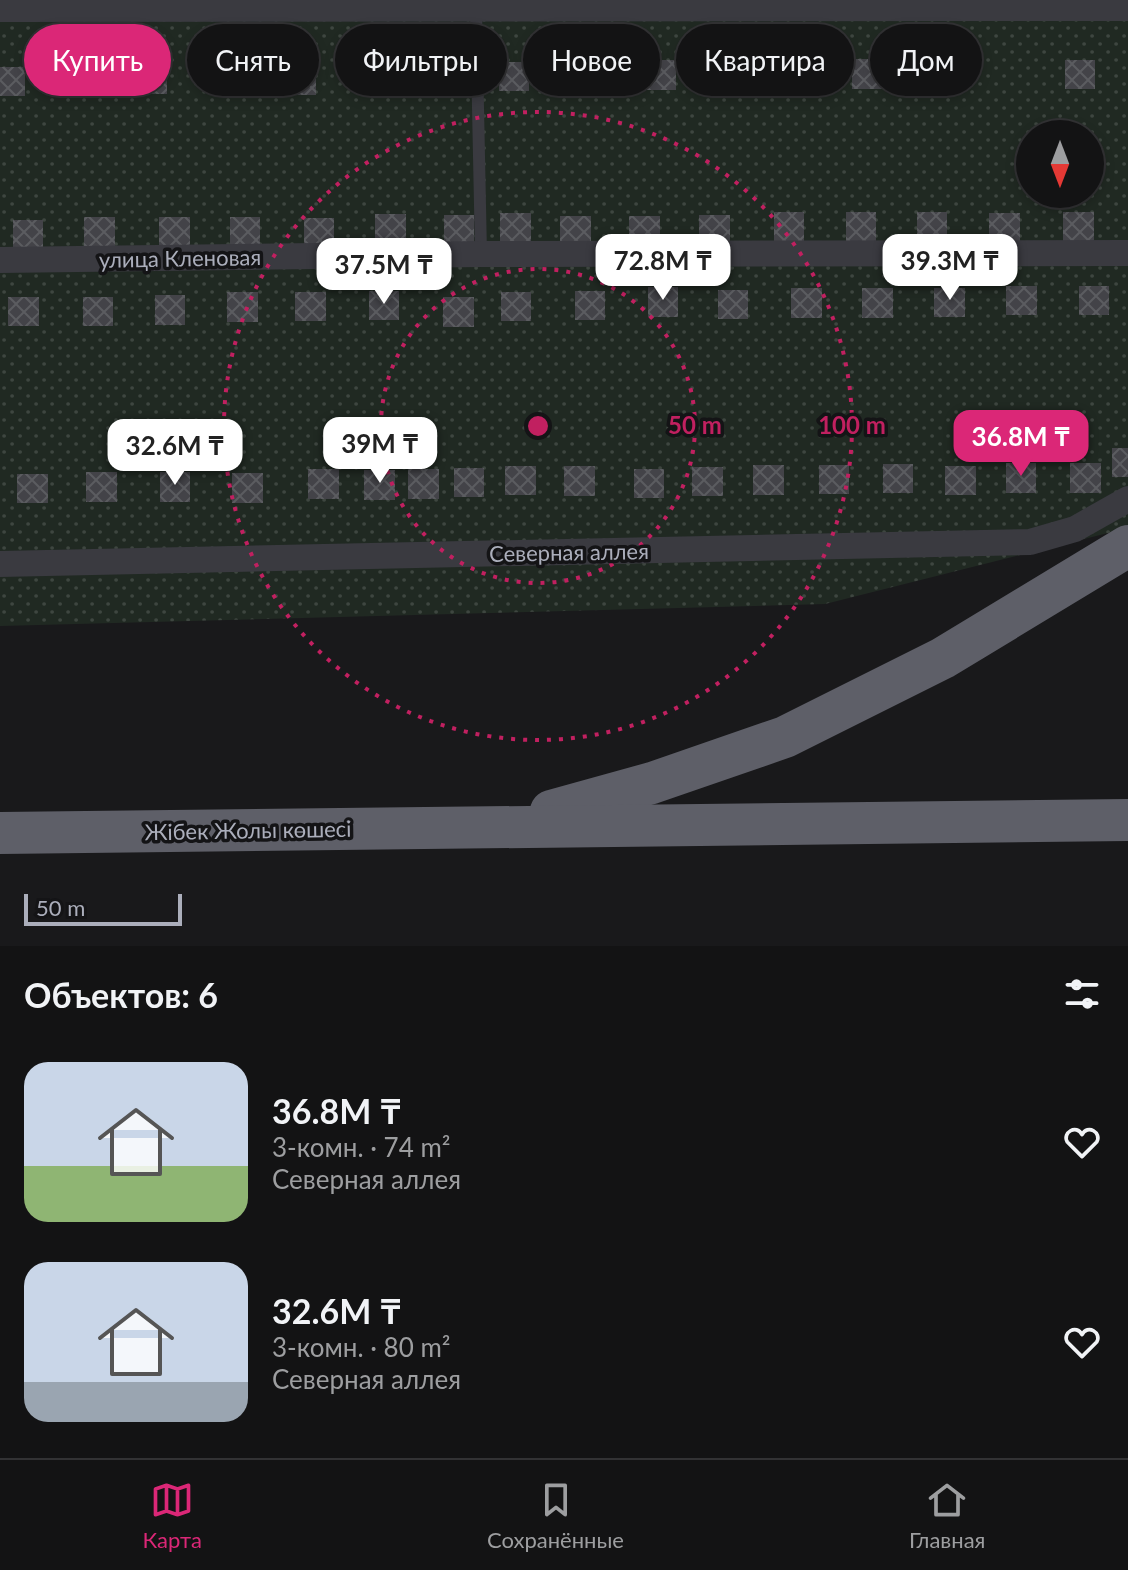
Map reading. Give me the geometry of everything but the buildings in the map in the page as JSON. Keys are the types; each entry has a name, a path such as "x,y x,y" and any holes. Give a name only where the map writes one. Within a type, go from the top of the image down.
{"highway":[{"path":"496,826 652,783 785,737 943,658 1128,546"},
{"path":"496,826 1128,820"},
{"name":"Жібек Жолы көшесі","path":"0,833 496,826"}],"street":[{"path":"0,9 1128,8"},
{"name":"улица Кленовая","path":"0,260 481,254 1128,253"},
{"name":"Северная аллея","path":"0,564 1030,542 1075,529 1128,499"}],"lane":[{"path":"476,9 481,254"}],"shaded area":[{"path":"0,0 1128,0 1128,525 1124,529 825,604 0,626"}]}
